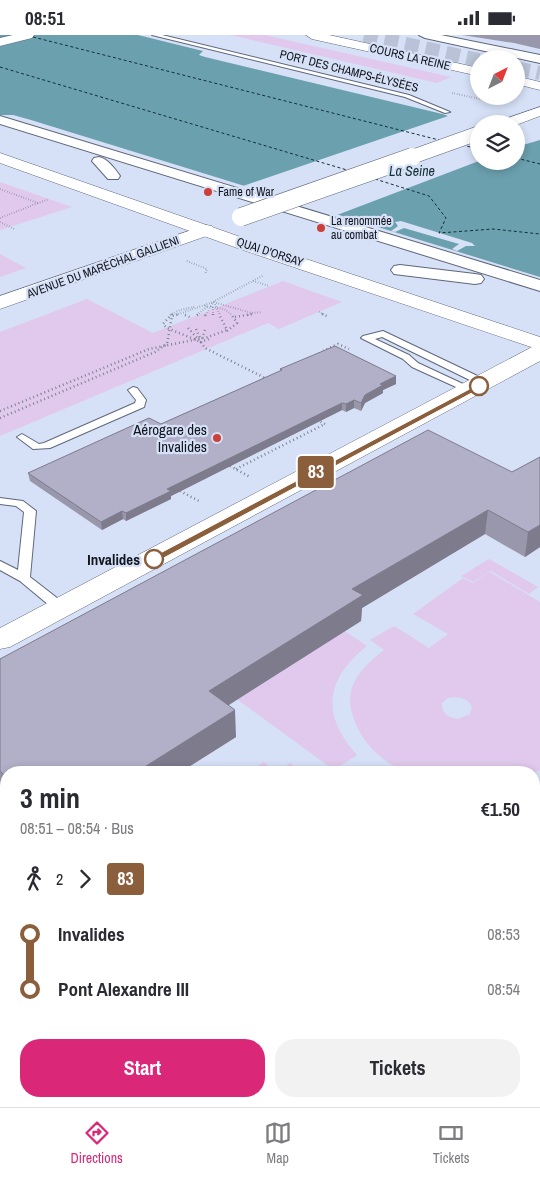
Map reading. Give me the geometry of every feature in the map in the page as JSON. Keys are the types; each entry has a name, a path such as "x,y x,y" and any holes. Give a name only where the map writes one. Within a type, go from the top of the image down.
{"main road":[{"path":"0,43 28,35"},
{"name":"COURS LA REINE","path":"312,35 470,70"},
{"path":"525,83 540,86"},
{"path":"525,116 540,111"},
{"name":"AVENUE DU MARÉCHAL GALLIENI","path":"0,303 470,136"},
{"name":"QUAI D'ORSAY","path":"0,158 540,344"},
{"path":"0,640 540,352"}],"street":[{"name":"COURS LA REINE","path":"425,35 540,59"},
{"path":"0,120 55,137 75,141 540,286"},
{"path":"0,133 78,157 99,161"},
{"path":"55,137 68,145 93,154 113,176"},
{"path":"400,270 464,277 503,285 540,296"}],"lane":[{"name":"PORT DES CHAMPS-ÉLYSÉES","path":"155,35 407,96 447,112"},
{"name":"PORT DES CHAMPS-ÉLYSÉES","path":"184,35 233,47 244,57"},
{"path":"383,334 477,387 415,365 406,357 366,339 383,334"},
{"path":"22,437 37,447 46,446 140,405 141,399 133,390"},
{"path":"0,501 19,503 30,511 24,579"},
{"path":"0,565 24,579 61,608"}],"path":[{"path":"463,95 470,97"},
{"path":"0,189 38,203"},
{"path":"0,218 47,199"},
{"path":"0,222 14,229"},
{"path":"180,259 207,269 205,274"},
{"path":"197,315 214,302 270,272"},
{"path":"253,281 269,286"},
{"path":"205,316 214,302"},
{"path":"213,317 214,302"},
{"path":"0,411 149,349 208,337 227,330 214,302"},
{"path":"0,418 155,352 167,344 172,316 214,302 252,313 262,312"},
{"path":"205,305 225,309 235,317 237,323 230,330 201,342 167,327 163,324 166,316 176,311 205,305"},
{"path":"235,317 258,312"},
{"path":"319,312 329,317"},
{"path":"185,315 192,318"},
{"path":"188,328 205,348 265,377 258,381"},
{"path":"196,329 201,342"},
{"path":"201,342 205,330"},
{"path":"322,351 338,344 352,350"},
{"path":"330,347 338,351"},
{"path":"236,469 326,424 310,416"},
{"path":"230,466 250,478"},
{"path":"180,491 201,502"}],"shaded area":[{"path":"230,35 265,35 451,77 437,83"},
{"path":"0,182 72,207 0,230"},
{"path":"0,254 26,268 0,277"},
{"path":"283,281 342,302 279,329 268,323 0,436 0,332 87,299 153,333"},
{"path":"489,559 538,587 529,594 491,571 473,582 461,576"},
{"path":"490,572 540,602 540,766 394,766 372,749 355,723 350,703 353,685 369,663 384,650 370,640 394,626 429,648 448,634 413,614 463,578 473,583","holes":["448,698 459,698 470,704 472,707 470,714 458,719 446,715 442,703"]},
{"path":"345,631 367,646 348,664 341,674 333,695 335,720 344,739 357,755 340,766 328,766 235,698 239,695 242,697"},
{"path":"264,762 269,766 258,766"}],"water":[{"name":"La Seine","path":"0,35 138,35 203,51 199,55 205,57 470,121 470,170 525,170 525,134 540,137 540,277 31,120 13,115 0,115"}],"pier":[{"path":"447,112 470,118 470,164 337,215 344,218 233,185 243,186 448,116 443,114"},
{"path":"525,131 540,135 540,140 525,144"},
{"path":"401,221 472,243 475,246 466,246 457,251 452,249 459,244 404,228 395,232 391,231 398,226 395,222"}],"building":[{"name":"Aérogare des Invalides","path":"335,346 396,376 380,384 383,385 365,395 361,403 354,400 346,404 342,403 167,489 171,491 126,513 122,511 101,522 28,473 149,418 161,424 282,370 280,369"},
{"path":"428,430 512,472 540,457 540,525 528,532 488,510 352,589 363,595 209,691 235,710 146,766 0,766 0,659"}],"ferry route":[{"path":"33,37 439,140"},
{"path":"0,67 347,170"},
{"path":"462,145 470,147"},
{"path":"525,160 540,164"},
{"path":"375,179 429,196 446,218 439,233 493,229 540,234"}],"tunnel":[{"path":"364,35 470,58"},
{"path":"525,70 540,73"}],"bus line":[{"name":"83","path":"154,559 479,386"}],"place":[{"name":"Fame of War","path":"208,192"},
{"name":"La renommée au combat","path":"321,228"},
{"name":"Aérogare des Invalides","path":"217,438"},
{"name":"Invalides","path":"154,559"}]}
